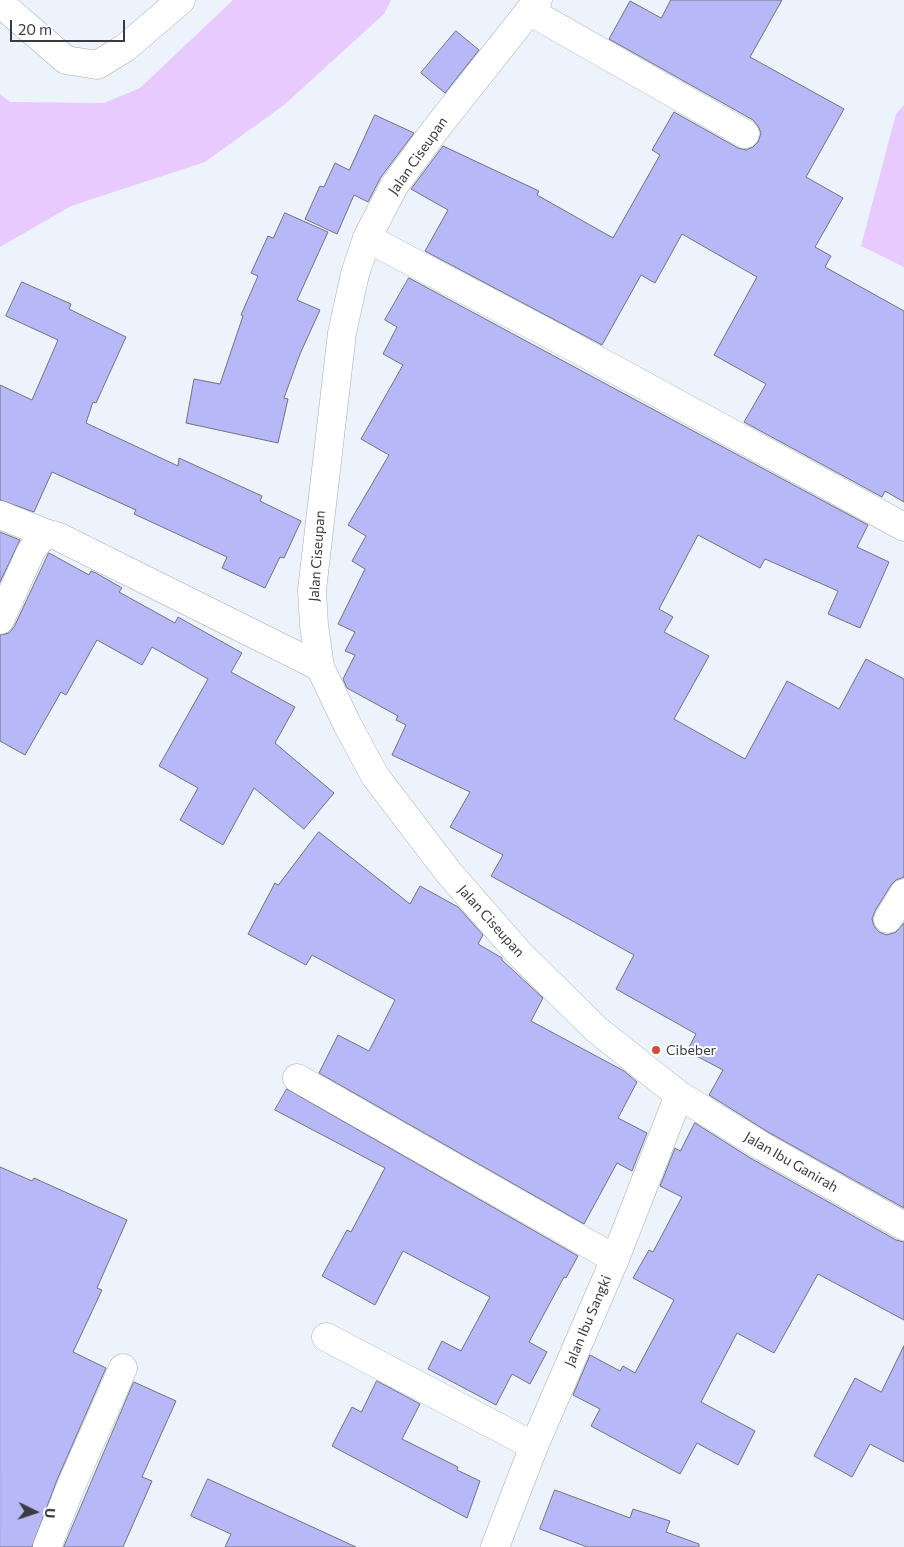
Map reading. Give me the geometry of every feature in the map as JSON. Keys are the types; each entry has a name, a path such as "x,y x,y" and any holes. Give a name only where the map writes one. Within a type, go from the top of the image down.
{"street":[{"path":"0,3 66,60 97,65 125,48 181,0"},
{"path":"533,6 745,134"},
{"name":"Jalan Ciseupan","path":"533,6 435,130 400,178 367,238 355,274 342,333 312,590 314,624 320,668 375,776 449,873 519,953 596,1029 679,1095"},
{"path":"367,238 553,336 904,527"},
{"path":"0,515 45,534 57,536 320,668"},
{"path":"0,620 32,551 45,534"},
{"path":"888,919 904,893"},
{"path":"297,1078 615,1259"},
{"name":"Jalan Ibu Ganirah","path":"679,1095 760,1145 904,1226"},
{"name":"Jalan Ibu Sangki","path":"495,1547 534,1446 615,1259 679,1095"},
{"path":"326,1337 534,1446"},
{"path":"47,1547 71,1486 123,1368"}],"shaded area":[{"path":"233,0 391,0 384,14 284,105 205,162 71,206 0,247 0,94 10,102 104,103 140,88"},
{"path":"904,105 904,267 861,246 896,114"}],"building":[{"path":"671,0 782,0 750,57 844,109 806,177 843,198 815,247 831,256 825,267 904,311 904,502 885,491 882,497 744,422 766,384 714,355 757,277 682,234 655,283 641,275 602,345 425,251 448,210 411,189 443,146 539,191 537,195 613,238 660,155 652,150 674,112 738,148 746,150 758,142 761,133 753,120 609,39 630,1 661,18"},
{"path":"456,31 479,50 445,93 421,73"},
{"path":"375,115 414,133 381,177 368,202 354,195 337,234 305,219 320,186 324,187 335,163 349,170"},
{"path":"285,213 328,232 297,300 320,310 300,354 284,398 288,399 278,443 186,423 194,379 220,384 243,316 241,315 258,276 251,273 268,236 273,238"},
{"path":"409,278 868,525 857,547 889,562 860,628 828,614 838,591 765,559 760,568 698,535 659,609 673,617 664,632 709,656 674,719 745,759 787,681 839,709 866,659 904,679 904,877 896,880 891,885 872,919 874,926 879,932 887,935 896,932 904,923 904,1208 768,1132 709,1095 723,1070 687,1051 696,1034 616,989 634,955 491,876 503,855 450,827 470,792 392,755 406,725 396,720 398,716 347,688 343,679 355,655 345,651 355,632 338,624 365,569 352,561 366,536 348,525 389,455 361,439 403,365 383,354 397,327 385,320"},
{"path":"22,282 71,304 69,309 126,337 96,403 93,402 86,423 178,466 179,458 262,496 260,501 301,521 284,558 280,557 265,588 222,568 227,557 134,514 136,510 52,472 34,512 0,500 0,385 32,400 58,340 6,316"},
{"path":"0,532 20,540 0,582"},
{"path":"49,553 89,575 91,571 96,573 122,588 119,592 175,623 178,617 242,653 231,672 295,707 275,743 334,793 304,829 254,788 223,845 180,820 198,788 159,766 208,679 152,647 142,665 97,640 66,695 61,692 25,755 0,741 0,635 9,633 14,627"},
{"path":"319,832 410,904 420,886 458,907 483,935 478,944 502,958 543,998 531,1021 624,1071 637,1082 618,1118 647,1133 632,1171 617,1163 584,1224 319,1073 338,1035 369,1051 395,1000 312,955 306,965 248,934 275,883 278,885"},
{"path":"287,1089 578,1256 566,1278 564,1277 529,1342 547,1352 530,1384 512,1374 496,1405 428,1369 442,1341 461,1351 490,1297 403,1251 375,1305 322,1276 347,1230 351,1232 385,1168 275,1110"},
{"path":"695,1123 752,1159 896,1240 904,1242 904,1320 818,1274 774,1353 737,1333 701,1402 755,1431 738,1465 697,1443 680,1474 591,1426 600,1409 573,1395 590,1355 620,1371 623,1366 635,1373 674,1300 633,1278 649,1250 653,1252 682,1197 660,1186 675,1148 680,1151"},
{"path":"0,1167 32,1181 34,1178 127,1220 97,1288 102,1290 73,1352 106,1368 57,1480 32,1547 0,1547"},
{"path":"904,1346 904,1462 870,1444 852,1477 814,1456 855,1378 881,1392"},
{"path":"377,1381 420,1404 402,1439 458,1467 457,1470 480,1481 467,1518 332,1446 352,1407 361,1412"},
{"path":"134,1382 176,1401 142,1477 152,1481 123,1547 64,1547"},
{"path":"208,1479 356,1547 225,1547 231,1534 191,1516"},
{"path":"555,1490 630,1518 633,1509 670,1521 666,1532 699,1544 699,1547 587,1547 540,1529"}],"place":[{"name":"Cibeber","path":"656,1050"}]}
